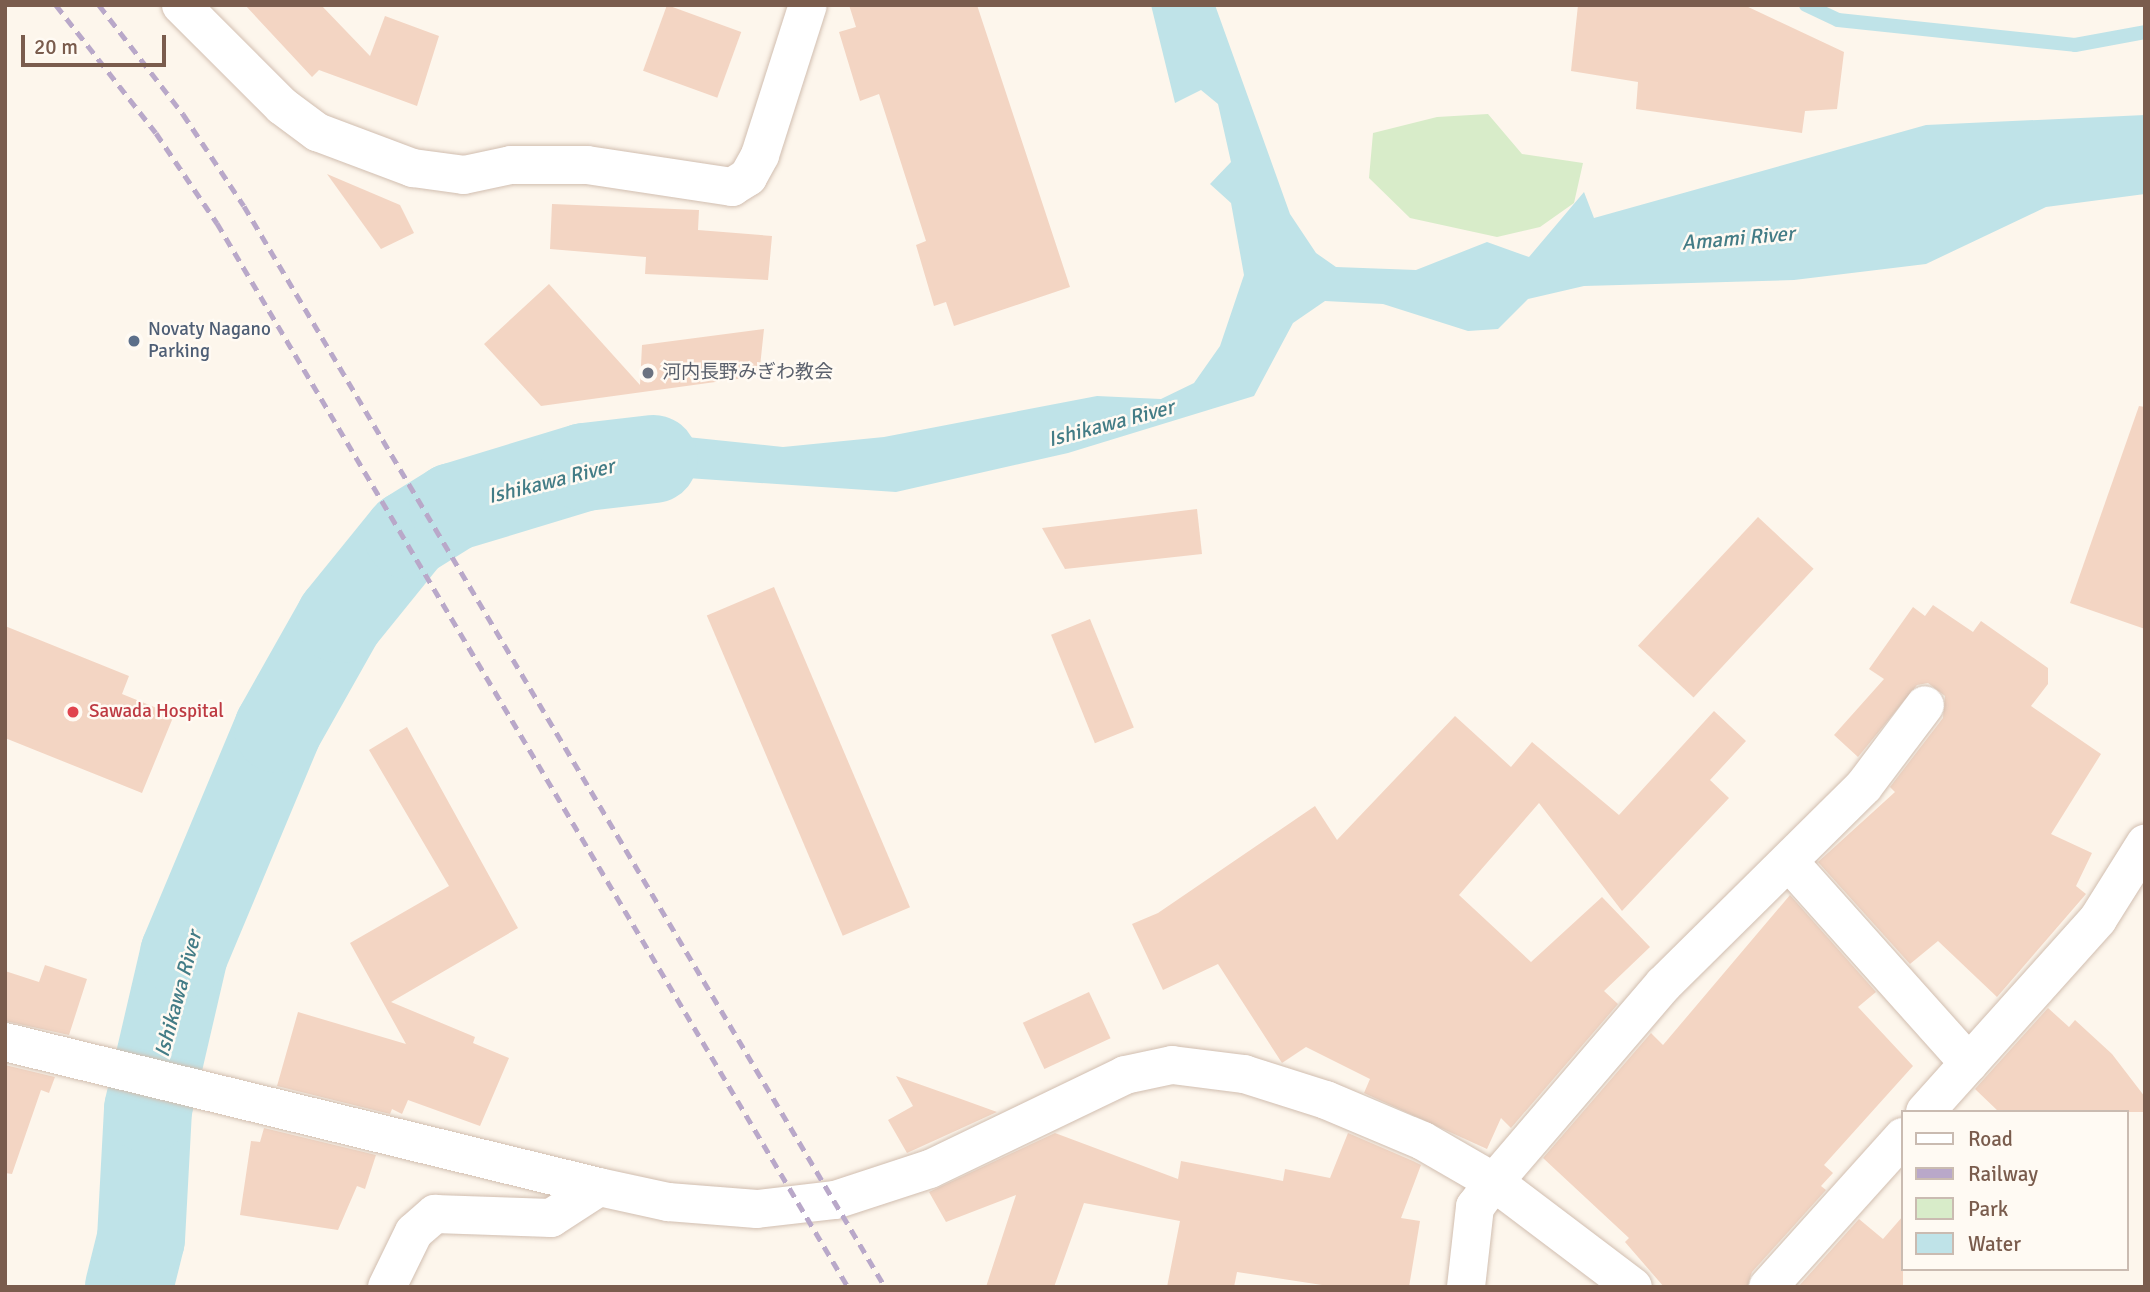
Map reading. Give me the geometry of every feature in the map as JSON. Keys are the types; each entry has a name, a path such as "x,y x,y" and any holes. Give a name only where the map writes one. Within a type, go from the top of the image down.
{"street":[{"path":"181,5 282,106 317,132 413,168 464,175 511,165 587,165 732,187 748,177 760,155 808,5"},
{"path":"1466,1287 1475,1207 1494,1182 1664,984 1864,786 1925,705"},
{"path":"1928,1110 2098,919 2145,844"},
{"path":"1789,862 1969,1063"},
{"path":"5,1042 599,1187 668,1202 757,1209 835,1200 991,1143 1125,1075 1172,1065 1244,1074 1326,1100 1423,1141 1494,1182 1633,1287"},
{"path":"1768,1287 1902,1138"},
{"path":"387,1287 414,1232 435,1214 551,1218 599,1187"}],"green space":[{"path":"1488,114 1522,154 1583,163 1574,203 1540,227 1497,237 1410,218 1369,178 1373,133 1437,117"}],"water":[{"name":"Amami River","path":"1151,5 1215,5 1290,214 1316,253 1336,267 1416,270 1487,242 1529,257 1584,192 1594,218 1926,125 2145,115 2145,194 2046,207 1926,264 1794,280 1584,286 1528,299 1498,329 1468,331 1383,304 1325,301 1293,323 1254,396 1068,453 896,492 643,475 534,490 538,454 658,434 783,447 884,437 1097,396 1161,399 1194,383 1220,346 1244,275 1231,203 1210,184 1231,162 1218,104 1201,90 1175,103"}],"building":[{"path":"245,5 321,5 370,56 385,16 439,36 417,106 319,70 312,77"},
{"path":"667,5 741,32 717,98 643,71"},
{"path":"849,5 977,5 1070,287 954,326 946,302 934,306 916,245 926,241 879,94 860,101 839,32 856,27"},
{"path":"1578,5 1744,5 1844,52 1837,109 1805,111 1802,133 1636,109 1638,82 1571,71"},
{"path":"327,174 400,205 414,233 381,249"},
{"path":"552,204 699,210 698,230 772,236 768,280 645,274 646,257 550,249"},
{"path":"549,284 640,385 642,345 764,329 759,376 541,406 484,344"},
{"path":"2139,406 2145,407 2145,629 2070,603"},
{"path":"1197,509 1202,554 1065,569 1042,528"},
{"path":"1758,517 1814,569 1694,698 1638,646"},
{"path":"774,587 910,907 843,936 707,616"},
{"path":"1933,605 1973,632 1981,621 2048,668 2048,684 2031,706 2101,754 2051,834 2092,853 2076,886 2086,894 1997,997 1938,941 1910,964 1818,862 1895,792 1890,787 1943,718 1945,696 1928,683 1917,685 1858,757 1834,735 1884,679 1869,669 1913,607 1925,616"},
{"path":"1090,619 1134,727 1095,743 1051,635"},
{"path":"5,626 129,676 122,694 174,715 142,793 5,738"},
{"path":"1714,711 1746,741 1710,780 1729,798 1622,911 1539,803 1459,895 1531,962 1602,897 1650,947 1604,991 1618,1004 1511,1128 1501,1118 1487,1149 1364,1093 1370,1079 1306,1047 1282,1063 1218,964 1163,990 1132,924 1158,913 1315,806 1337,840 1455,716 1511,767 1532,742 1619,815"},
{"path":"407,727 518,928 391,1002 475,1037 473,1043 509,1058 480,1126 408,1100 402,1114 392,1109 390,1114 277,1086 298,1012 406,1044 350,943 449,886 369,750"},
{"path":"1790,895 1876,992 1858,1007 1913,1066 1824,1165 1833,1173 1821,1186 1826,1190 1752,1272 1747,1287 1664,1287 1625,1242 1629,1238 1543,1158 1651,1033 1663,1045"},
{"path":"45,965 87,979 69,1035 5,1021 5,971 39,982"},
{"path":"1089,992 1111,1038 1044,1069 1023,1023"},
{"path":"2048,1008 2069,1027 2075,1020 2112,1054 2145,1097 2145,1112 1997,1110 1975,1089"},
{"path":"5,1065 55,1077 49,1093 41,1090 12,1174 5,1173"},
{"path":"896,1076 997,1112 907,1153 888,1120 913,1106"},
{"path":"264,1128 376,1155 365,1189 357,1186 338,1230 240,1215 251,1141 260,1142"},
{"path":"1055,1133 1178,1179 1181,1161 1283,1181 1285,1169 1330,1178 1348,1133 1413,1161 1421,1165 1401,1218 1420,1221 1409,1287 1335,1287 1237,1272 1234,1287 1167,1287 1180,1221 1084,1203 1054,1287 986,1287 1016,1195 946,1222 929,1192"},
{"path":"1902,1217 1903,1287 1798,1287 1859,1219 1883,1239"}],"waterway":[{"path":"1806,5 1838,20 2075,45 2145,32"},
{"name":"Ishikawa River","path":"129,1287 141,1239 148,1109 184,954 278,729 340,619 408,535 453,507 585,467 654,459"}],"railway":[{"path":"56,5 156,133 217,223 848,1287"},
{"path":"99,5 183,114 244,206 885,1287"}],"place":[{"name":"Novaty Nagano Parking","path":"134,341"},
{"name":"河内長野みぎわ教会","path":"648,373"},
{"name":"Sawada Hospital","path":"73,712"}]}
